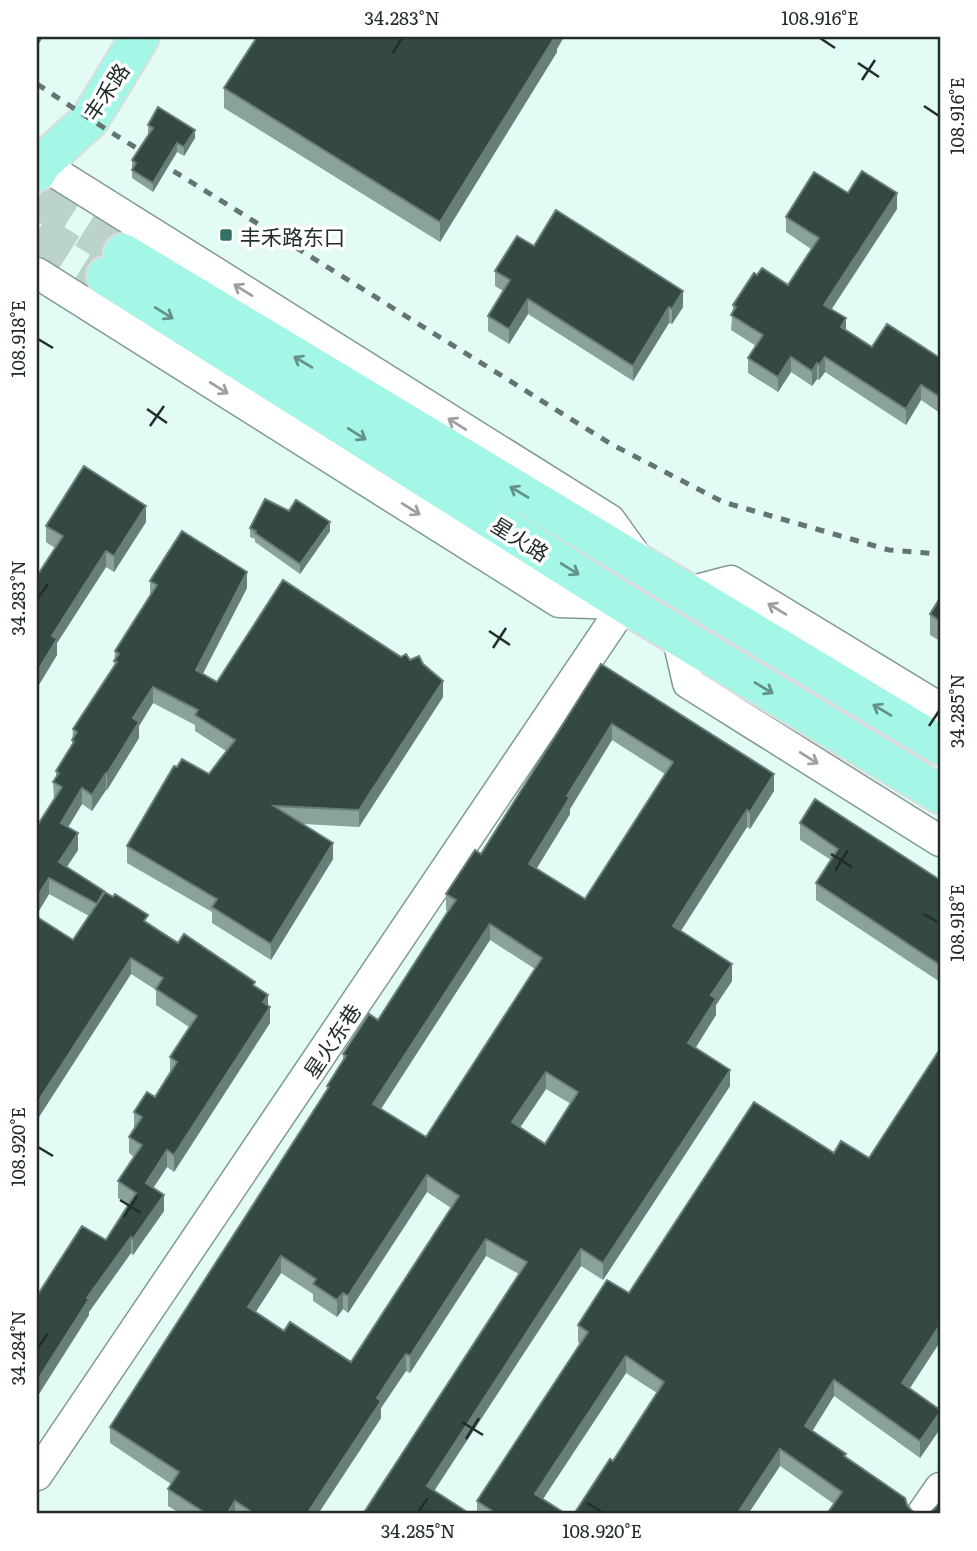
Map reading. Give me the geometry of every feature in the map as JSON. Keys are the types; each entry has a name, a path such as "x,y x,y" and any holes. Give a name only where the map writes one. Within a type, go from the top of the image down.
{"main road":[{"name":"丰禾路","path":"38,166 90,118 140,37"},
{"name":"星火路","path":"940,745 644,568 115,265 625,604 940,794"}],"street":[{"path":"38,166 610,520 644,568"},
{"path":"37,273 559,602 625,604"},
{"path":"685,593 731,581 940,708"},
{"name":"星火东巷","path":"37,1475 625,604"},
{"path":"677,635 688,682 940,841"},
{"path":"922,1514 940,1488"}],"building":[{"path":"257,37 555,37 440,222 224,88"},
{"path":"158,107 195,130 184,147 177,143 153,183 132,170 136,163 132,160 153,128 148,125"},
{"path":"862,171 897,193 824,305 846,318 841,327 872,347 887,324 940,358 940,397 921,385 906,409 825,357 812,371 791,357 778,377 748,358 763,335 731,315 736,307 733,305 754,273 757,275 762,268 788,285 819,238 786,217 814,172 848,193"},
{"path":"556,210 683,291 672,309 669,307 633,366 528,299 509,329 488,316 510,280 495,271 517,236 534,246"},
{"path":"84,466 146,506 114,556 106,551 52,636 57,639 37,672 37,576 63,536 46,526"},
{"path":"265,499 289,511 296,500 330,522 300,564 250,528"},
{"path":"182,531 247,572 196,670 217,682 283,580 401,657 406,654 410,660 419,656 423,664 443,681 359,810 274,806 333,843 271,944 212,907 217,899 127,846 174,766 177,767 182,759 209,774 235,740 195,715 198,710 153,687 133,718 139,722 107,774 92,795 82,788 61,823 78,833 59,862 104,891 97,904 49,878 37,897 37,826 62,787 53,782 59,773 56,771 74,742 72,740 77,732 73,729 117,662 114,661 119,654 115,651 157,585 150,581"},
{"path":"940,598 940,621 930,614"},
{"path":"601,664 774,774 750,812 747,810 673,926 732,964 711,995 716,999 688,1043 730,1070 603,1263 581,1249 427,1486 470,1514 363,1514 527,1262 486,1239 410,1356 406,1354 399,1364 377,1398 381,1401 307,1514 255,1514 235,1501 227,1514 207,1514 168,1489 179,1472 110,1427 329,1087 327,1086 346,1056 343,1054 369,1014 378,1020 456,900 446,894 475,850 481,854","holes":["612,724 673,762 585,899 529,864 570,797 567,796","490,924 542,958 426,1137 373,1104","546,1072 578,1092 545,1144 512,1122","427,1175 459,1196 351,1362 290,1322 284,1331 248,1307 281,1256 316,1279 313,1284 337,1300 343,1293 348,1296"]},
{"path":"815,799 940,880 940,965 816,883 838,849 800,823"},
{"path":"105,892 113,897 115,894 148,915 144,921 178,943 184,934 255,982 253,985 268,995 263,1002 270,1007 174,1155 167,1150 146,1183 164,1195 87,1298 89,1299 37,1381 37,1296 82,1226 106,1240 136,1193 118,1181 142,1145 129,1137 142,1117 134,1112 147,1092 155,1097 177,1062 170,1057 197,1016 156,989 163,978 131,958 37,1103 37,917 73,940"},
{"path":"940,1049 940,1325 902,1383 940,1412 920,1441 834,1380 805,1426 905,1498 912,1511 919,1514 827,1514 842,1492 780,1449 737,1514 574,1514 610,1459 613,1461 664,1382 626,1356 535,1494 566,1514 497,1514 477,1501 588,1332 578,1325 607,1280 629,1293 754,1102 834,1153 841,1141 869,1158"},
{"path":"940,1502 940,1514 922,1514 930,1513"}],"tunnel":[{"path":"37,199 123,253"},
{"path":"37,232 106,276"}],"railway":[{"path":"37,84 611,444 723,502 889,550 940,554"}],"place":[{"name":"丰禾路东口","path":"226,235"}]}
